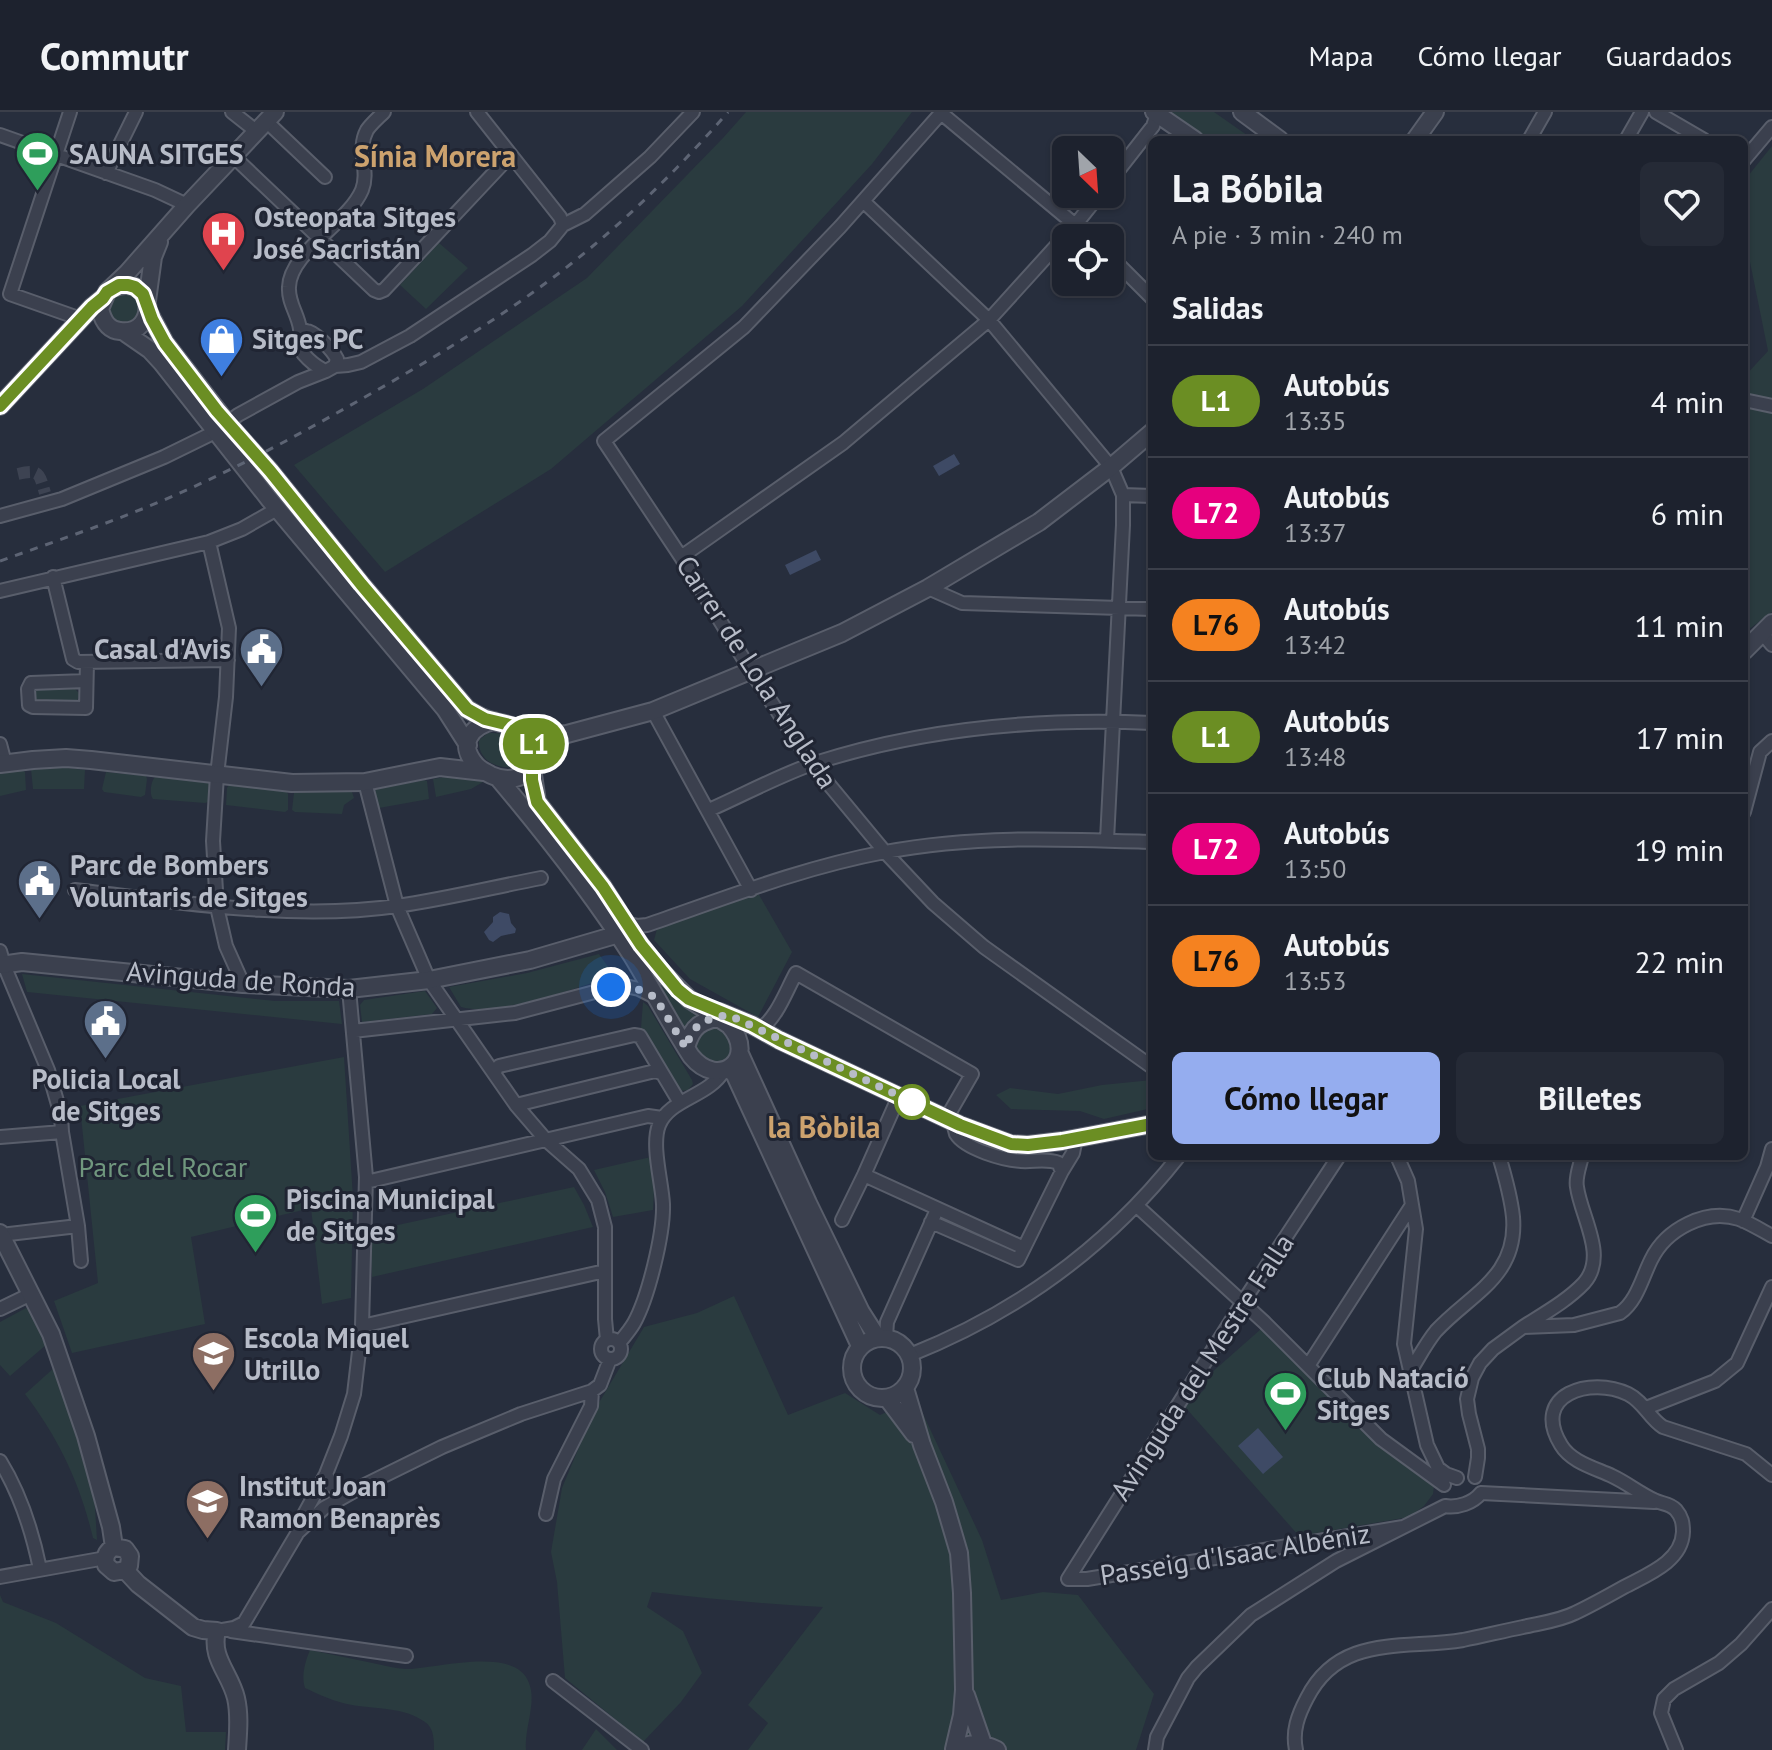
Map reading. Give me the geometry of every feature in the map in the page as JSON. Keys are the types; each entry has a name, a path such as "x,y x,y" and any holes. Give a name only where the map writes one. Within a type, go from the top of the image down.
{"street":[{"path":"70,112 10,294 76,324 107,326 124,332 136,329 141,325 148,306 153,257 161,237"},
{"path":"106,173 136,112"},
{"path":"232,112 265,121 325,177"},
{"path":"384,112 369,128 363,143 365,179 358,197 297,266 290,281 290,297 300,332 298,344 320,368 361,362 410,336 532,255 550,241 563,225 585,214 650,157 693,112"},
{"path":"477,112 560,217 563,225"},
{"path":"1242,112 1275,136"},
{"path":"1418,136 1435,112"},
{"path":"1531,136 1545,112"},
{"path":"1628,136 1642,112"},
{"path":"1656,112 1697,136"},
{"path":"1089,208 1076,224 941,113 863,201 989,320 1111,467 1123,495 1107,840"},
{"path":"1124,163 1153,126 1155,113 1189,136"},
{"path":"3,398 161,237 265,121"},
{"path":"1748,155 1772,127"},
{"path":"0,135 155,190 187,205"},
{"path":"234,157 379,292 510,154"},
{"name":"Carrer de Lola Anglada","path":"863,201 744,327 604,441 812,764 885,852 933,903 984,947 1148,1064"},
{"path":"681,557 843,443 989,320 1052,250"},
{"path":"1124,270 1148,294"},
{"path":"107,326 100,309 108,293 124,284 135,287 143,294 165,343 277,509 445,709 477,767 492,775 621,928 641,945 666,977 689,999 949,1120 1011,1144 1048,1143 1148,1125"},
{"path":"124,332 153,353 221,428 270,471 467,709 485,719 545,736 567,734 653,711 842,633 928,588 1039,522 1148,435"},
{"path":"0,516 56,500 164,457 221,428 238,415 298,382 330,368 337,359 332,351 310,332 300,332"},
{"path":"298,382 307,370 304,353"},
{"path":"1748,401 1772,406"},
{"path":"45,493 56,500"},
{"path":"1123,495 1148,496"},
{"path":"0,591 209,542 242,529 277,509"},
{"path":"209,542 229,628 213,841 217,907 226,946 243,984"},
{"path":"53,577 73,659 78,662 228,660"},
{"path":"928,588 962,603 1148,609"},
{"path":"1748,648 1769,634"},
{"path":"86,681 31,683 27,699 29,705 86,708 87,662"},
{"path":"653,711 751,890"},
{"path":"0,744 2,763 78,759 292,783 365,782 440,767 459,758 468,747 470,733 478,726 494,721"},
{"path":"709,810 812,764 890,742 1019,723 1148,723"},
{"path":"525,732 535,748 537,802 603,887 655,997 688,1052 696,1063 709,1071 728,1071"},
{"path":"440,767 510,780 519,778 548,744 567,734"},
{"path":"1748,762 1772,741"},
{"path":"1748,797 1760,752"},
{"path":"365,782 397,906 429,980 516,1105 546,1140 579,1169 598,1200 605,1227 605,1319 613,1342"},
{"path":"621,928 647,925 819,868 885,852 992,839 1148,842"},
{"path":"75,890 217,907 309,911 397,906 541,878"},
{"path":"641,945 642,929 647,925"},
{"name":"Avinguda de Ronda","path":"1,960 243,984 349,989 429,980 530,960 612,936 621,928"},
{"path":"1,960 48,1070 61,1115 81,1261"},
{"path":"759,1030 773,1016 796,973 972,1074 949,1120"},
{"path":"353,1031 515,1013 621,985 655,997"},
{"path":"237,1750 239,1716 236,1696 214,1646 222,1631 239,1626 247,1619 298,1532 302,1518 326,1474 354,1394 362,1326 366,1182 349,989"},
{"path":"696,1094 700,1089 700,1079 688,1052 690,1034 705,1021 723,1016"},
{"path":"723,1016 740,1041 740,1052 753,1085 861,1312 881,1337"},
{"path":"494,1072 499,1066 634,1035 640,1036 680,1103"},
{"path":"298,1532 324,1508 414,1461 492,1426 592,1391 600,1385 610,1359 604,1356 603,1345 613,1342 633,1324 660,1240 663,1206 657,1131 662,1118 717,1081 747,1045 762,1040 779,1040"},
{"path":"516,1105 655,1071 661,1073"},
{"path":"728,1071 860,1346"},
{"path":"842,1220 899,1096"},
{"path":"366,1182 648,1116 662,1118"},
{"path":"949,1120 966,1144 1021,1161 1047,1160 1060,1167"},
{"path":"0,1137 62,1132"},
{"path":"1021,1254 1060,1167 1073,1153 1076,1138"},
{"path":"1048,1143 1060,1167"},
{"path":"1743,1221 1772,1149"},
{"path":"910,1355 962,1333 1022,1299 1075,1262 1137,1206 1176,1160"},
{"name":"Avinguda del Mestre Falla","path":"1068,1579 1336,1160"},
{"path":"1399,1160 1408,1181 1416,1238 1403,1336 1409,1373 1427,1445 1438,1468 1457,1478"},
{"path":"1409,1373 1436,1331 1480,1292 1506,1262 1513,1217 1500,1160"},
{"path":"1481,1493 1475,1477 1478,1449 1467,1399 1472,1378 1493,1349 1562,1301 1591,1274 1593,1244 1576,1186 1581,1160"},
{"path":"1767,1167 1772,1180"},
{"path":"864,1175 937,1208 1021,1254"},
{"path":"1308,1366 1412,1205"},
{"path":"1137,1206 1243,1302 1381,1439 1444,1485"},
{"path":"881,1337 937,1208"},
{"path":"1523,1327 1574,1325 1627,1309 1652,1256 1674,1233 1699,1218 1728,1216 1772,1236"},
{"path":"931,1222 1021,1254"},
{"path":"78,1226 0,1234 51,1334 86,1436 111,1527 110,1554"},
{"path":"362,1326 605,1271"},
{"path":"1646,1408 1715,1381 1737,1363 1772,1287"},
{"path":"0,1309 31,1294"},
{"path":"881,1337 898,1341 905,1347 913,1365 905,1388 887,1398 869,1395 860,1389 851,1370 860,1346 881,1337"},
{"path":"905,1388 959,1553 964,1690 954,1750"},
{"path":"1656,1502 1628,1484 1571,1457 1563,1449 1554,1424 1558,1400 1577,1390 1615,1389 1631,1396 1663,1427 1746,1454 1772,1475"},
{"path":"546,1514 554,1479 591,1406 592,1391"},
{"path":"887,1398 922,1445"},
{"path":"1418,1466 1427,1445"},
{"path":"0,1461 27,1516 40,1569"},
{"path":"326,1474 331,1485 345,1496"},
{"path":"1445,1506 1438,1493 1444,1485 1457,1478 1475,1477"},
{"path":"1155,1750 1157,1737 1188,1678 1251,1615 1336,1561 1445,1506 1456,1507 1470,1502 1481,1493 1656,1502 1671,1506 1678,1513 1683,1523 1683,1538 1680,1548 1667,1562 1567,1617 1461,1640 1396,1644 1345,1658 1327,1672 1307,1697 1295,1725 1296,1750"},
{"name":"Passeig d'Isaac Albéniz","path":"1068,1579 1087,1579 1403,1527"},
{"path":"0,1577 100,1559 125,1549 130,1556 129,1566 125,1570 193,1627 406,1656"},
{"path":"1676,1750 1661,1713 1664,1699 1674,1689 1719,1663 1772,1609"},
{"path":"553,1681 642,1750"},
{"path":"964,1690 990,1747"},
{"path":"954,1750 968,1744 990,1747"}],"green space":[{"path":"746,112 912,112 872,164 742,306 551,469 385,572 294,465 423,389 587,278"},
{"path":"1165,112 1214,112 1248,136 1202,136"},
{"path":"1772,146 1772,612 1748,630 1748,373 1768,351 1748,261 1748,176"},
{"path":"439,243 468,268 426,309 400,285"},
{"path":"124,293 135,297 139,308 135,319 124,323 113,319 109,308 113,297"},
{"path":"40,688 74,688 79,697 76,702 39,703 33,698 34,691"},
{"path":"488,733 500,733 519,742 527,751 526,762 519,766 503,767 489,761 483,756 479,740"},
{"path":"60,767 85,770 84,789 33,789 31,769"},
{"path":"25,772 26,790 0,796 0,774"},
{"path":"106,772 146,776 145,795 104,792"},
{"path":"470,776 483,782 471,789 436,797 433,779"},
{"path":"155,777 209,783 208,802 153,799 151,788"},
{"path":"427,781 429,799 379,808 376,789"},
{"path":"229,785 286,791 288,810 226,805"},
{"path":"296,792 352,792 354,798 344,805 342,814 295,812 292,810"},
{"path":"758,893 792,952 758,1017 690,979 654,940 657,929"},
{"path":"599,954 611,971 608,978 513,1005 476,1009 461,1007 449,987 527,973"},
{"path":"645,962 700,1014 682,1032"},
{"path":"22,974 275,1001 339,1001 342,1024 27,992"},
{"path":"425,991 437,1008 432,1014 362,1022 360,1005 364,1000"},
{"path":"643,1002 692,1080 693,1084 688,1090 677,1088 641,1028"},
{"path":"717,1025 728,1032 729,1055 722,1061 707,1063 694,1049 699,1031"},
{"name":"Parc del Rocar","path":"344,1057 353,1198 351,1298 322,1304 311,1208 191,1237 205,1324 72,1353 54,1301 98,1283 80,1106"},
{"path":"1148,1080 1148,1109 1104,1119 1080,1111 1011,1109 996,1095 1010,1088 1058,1094"},
{"path":"651,1157 653,1210 613,1217 594,1170"},
{"path":"574,1187 593,1227 372,1277 370,1231"},
{"path":"734,1296 788,1415 845,1393 880,1415 916,1399 982,1540 1001,1600 1043,1592 1078,1595 1154,1694 1136,1750 748,1750 768,1723 748,1705 823,1607 652,1592 647,1607 683,1631 702,1673 681,1702 643,1742 565,1678 557,1582 551,1552 562,1488 594,1411 644,1327 697,1313"},
{"path":"26,1308 33,1311 47,1344 10,1376 0,1365 0,1322"},
{"name":"Club Natació Sitges","path":"1261,1329 1379,1446 1431,1480 1433,1494 1424,1506 1409,1517 1299,1536 1185,1407 1206,1388 1201,1382"},
{"path":"55,1367 94,1492 97,1540 93,1538 67,1462 25,1394"},
{"path":"0,1595 3,1602 56,1623 145,1678 181,1686 186,1732 226,1732 225,1750 0,1750"},
{"path":"310,1650 404,1669 492,1662 521,1671 531,1691 526,1750 434,1750 430,1728 417,1717 399,1711 346,1704 305,1688 304,1669"},
{"path":"596,1729 617,1750 582,1750"}],"water":[{"path":"954,454 960,464 939,476 933,466"},
{"path":"816,550 821,560 790,575 785,565"},
{"path":"500,912 509,914 516,929 515,933 501,936 493,942 484,932"},
{"path":"1258,1428 1283,1457 1263,1474 1238,1446"}],"tunnel":[{"path":"18,474 38,474 45,493"}],"railway":[{"path":"0,561 120,518 210,479 309,428 441,353 521,301 593,246 653,191 728,112"}],"bus line":[{"name":"L1","path":"0,406 107,292 119,285 140,290 165,343 217,411 467,709 485,719 514,726 532,740 536,756 532,780 537,802 603,887 641,945 678,990 689,999 752,1025 960,1125 1011,1144 1062,1141 1148,1125"}],"place":[{"name":"SAUNA SITGES","path":"38,193"},
{"name":"Osteopata Sitges José Sacristán","path":"223,272"},
{"name":"Sitges PC","path":"221,378"},
{"name":"Casal d'Avis","path":"262,688"},
{"name":"Parc de Bombers Voluntaris de Sitges","path":"39,920"},
{"name":"Policia Local de Sitges","path":"106,1061"},
{"name":"Piscina Municipal de Sitges","path":"255,1254"},
{"name":"Escola Miquel Utrillo","path":"213,1393"},
{"name":"Club Natació Sitges","path":"1286,1433"},
{"name":"Institut Joan Ramon Benaprès","path":"208,1541"}],"district":[{"name":"Sínia Morera","path":"435,157"},
{"name":"la Bòbila","path":"824,1128"}],"route":[{"path":"611,987 631,986 655,997 686,1048 690,1034 700,1024 729,1015 912,1102"}]}
